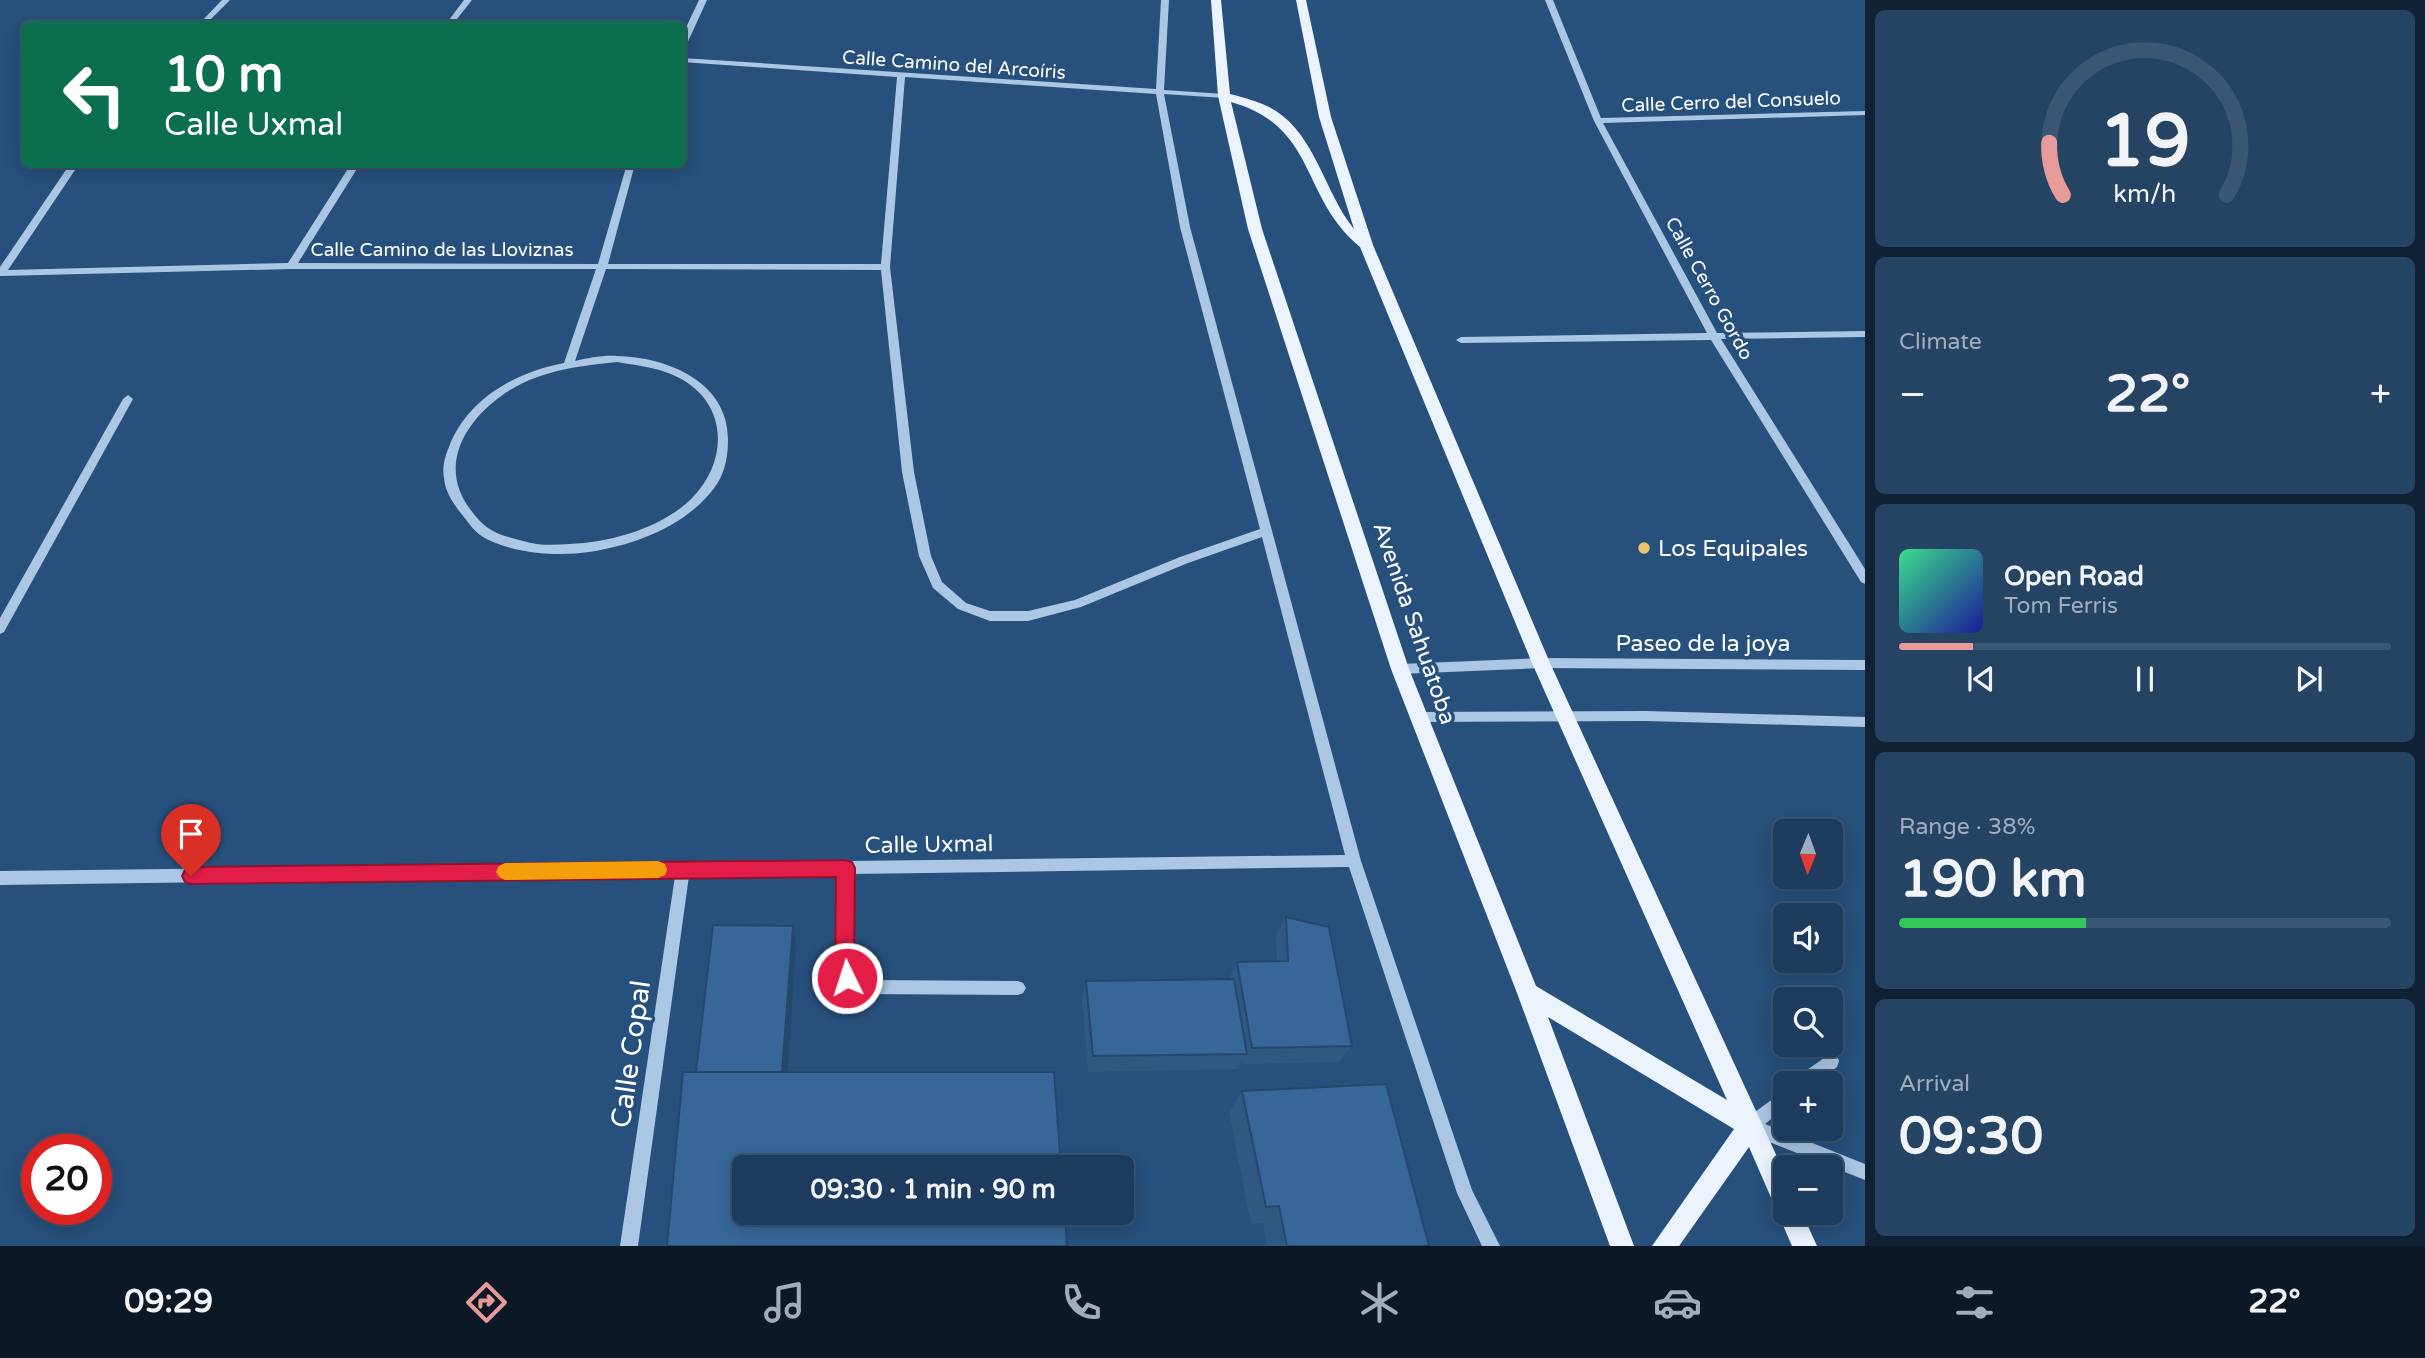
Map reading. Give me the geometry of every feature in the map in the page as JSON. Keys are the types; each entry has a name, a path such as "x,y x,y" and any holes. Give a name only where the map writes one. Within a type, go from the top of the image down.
{"main road":[{"name":"Avenida Sahuatoba","path":"1216,0 1224,96 1255,229 1400,669 1528,993 1622,1246"},
{"path":"1301,0 1325,117 1366,244 1541,663 1773,1175"},
{"path":"1224,96 1258,106 1287,126 1307,157 1337,219 1366,244"},
{"path":"1528,993 1750,1126"},
{"path":"1664,1246 1750,1126"},
{"path":"1795,1225 1805,1246"}],"street":[{"path":"205,21 226,0"},
{"path":"451,21 468,0"},
{"path":"686,37 703,0"},
{"path":"1165,0 1160,93 1185,227 1354,861 1465,1193 1492,1246"},
{"name":"Calle Cerro Gordo","path":"1549,0 1598,121 1716,338 1865,579"},
{"name":"Calle Camino del Arcoíris","path":"686,60 1224,96"},
{"path":"901,76 885,267 908,472 925,556 937,585 962,607 990,616 1028,616 1077,604 1184,560 1266,531"},
{"name":"Calle Cerro del Consuelo","path":"1598,121 1865,113"},
{"path":"0,273 72,168"},
{"path":"291,266 353,168"},
{"path":"569,363 602,267 630,168"},
{"name":"Calle Camino de las Lloviznas","path":"0,273 291,266 885,267"},
{"path":"1461,340 1865,334"},
{"path":"617,359 651,364 662,366 698,384 720,411 726,445 713,480 682,513 636,538 582,550 529,548 485,532 456,504 447,470 457,435 484,403 523,378 569,363 617,359"},
{"path":"0,629 128,398"},
{"name":"Paseo de la joya","path":"1400,669 1541,663 1865,665"},
{"path":"1419,718 1646,716 1865,722"},
{"name":"Calle Uxmal","path":"0,878 1354,861"},
{"path":"845,868 844,967 847,978 861,987 1018,988"},
{"name":"Calle Copal","path":"629,1246 683,869"},
{"path":"1818,1071 1831,1061"},
{"path":"1773,1108 1750,1126 1865,1172"}],"building":[{"path":"1286,917 1329,927 1352,1046 1252,1048 1237,962 1288,961"},
{"path":"713,925 793,926 782,1072 696,1072"},
{"path":"1234,979 1247,1054 1093,1056 1086,981"},
{"path":"683,1072 1054,1072 1060,1155 732,1155 732,1225 1066,1225 1067,1246 667,1246"},
{"path":"1386,1084 1429,1246 1287,1246 1279,1206 1266,1207 1242,1091"}],"slow traffic":[{"path":"505,872 658,870"}],"place":[{"name":"Los Equipales","path":"1644,548"}],"route":[{"path":"191,876 845,868 844,967 847,978"}]}
